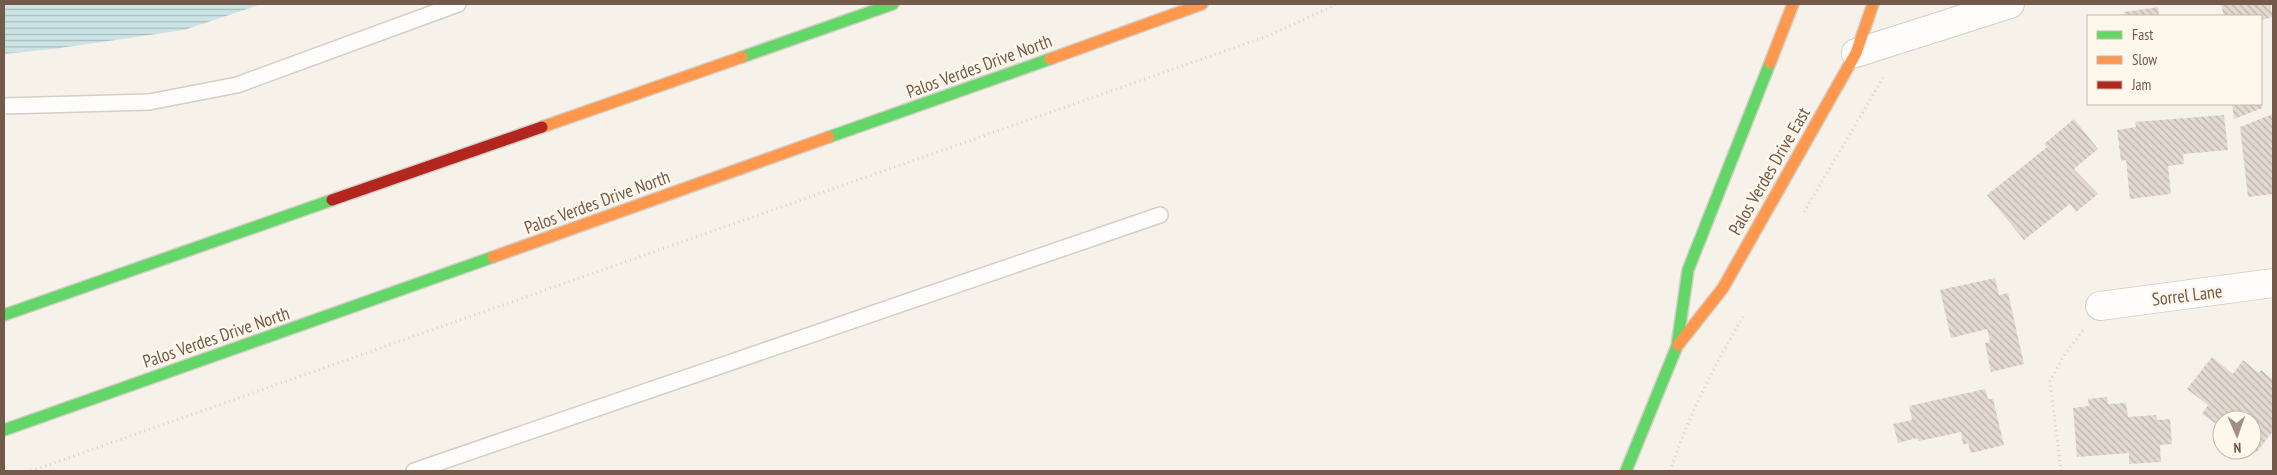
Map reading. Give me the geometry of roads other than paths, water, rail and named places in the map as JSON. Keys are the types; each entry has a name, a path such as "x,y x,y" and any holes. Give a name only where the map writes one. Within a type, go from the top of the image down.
{"main road":[{"path":"4,315 893,4"},
{"name":"Palos Verdes Drive North","path":"4,430 1202,4"},
{"name":"Palos Verdes Drive East","path":"1626,471 1677,346 1688,270 1793,4"},
{"name":"Palos Verdes Drive East","path":"1677,346 1722,288 1856,53 1873,4"}],"street":[{"path":"1856,53 2010,4"},
{"name":"Sorrel Lane","path":"2100,306 2273,283"}],"lane":[{"path":"4,106 149,102 237,85 458,4"},
{"path":"414,471 1160,215"}],"water":[{"path":"4,4 262,4 184,30 53,49 4,54"}]}
